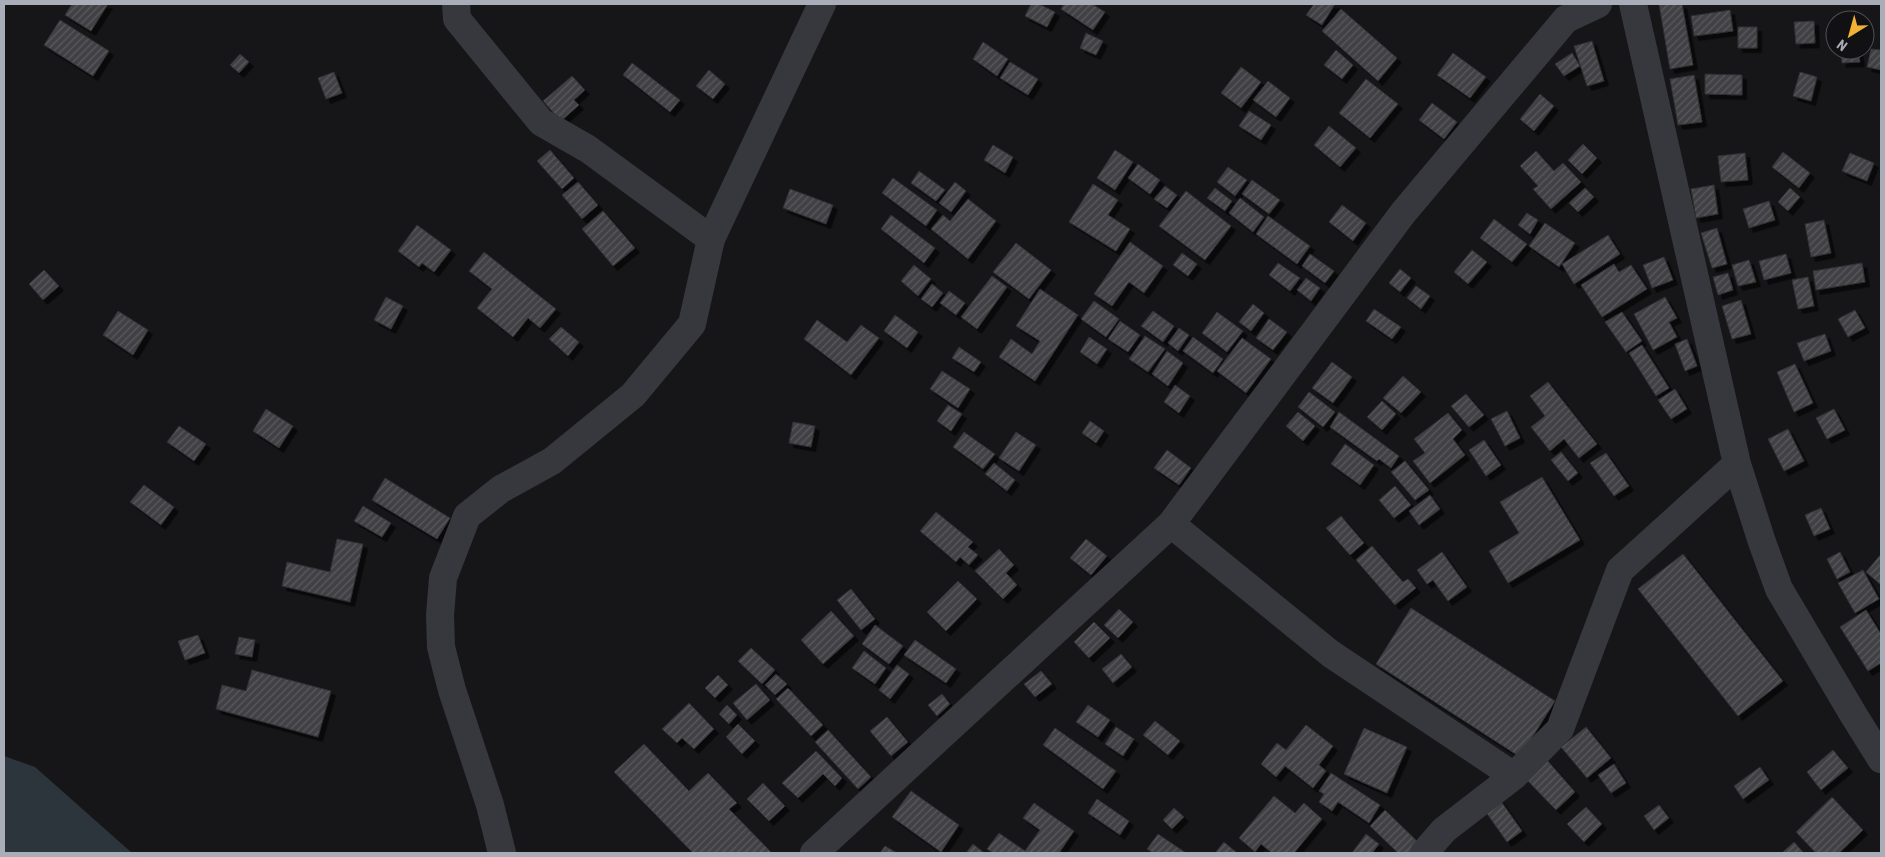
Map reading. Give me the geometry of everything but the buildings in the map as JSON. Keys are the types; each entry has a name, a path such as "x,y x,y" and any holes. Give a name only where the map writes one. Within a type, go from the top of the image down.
{"street":[{"path":"456,4 457,19 541,122 588,149 711,239"},
{"path":"502,853 490,805 452,690 441,647 440,615 443,578 467,516 501,489 552,461 633,395 692,324 711,239 822,4"},
{"path":"814,853 1171,524 1403,213 1566,19 1598,4"},
{"path":"1633,4 1737,464 1762,542 1780,589 1881,759"},
{"path":"1424,853 1444,830 1514,776 1560,729 1620,570 1737,464"},
{"path":"1171,524 1331,654 1514,776"}],"shaded area":[{"path":"4,756 35,767 132,853 4,853"}]}
